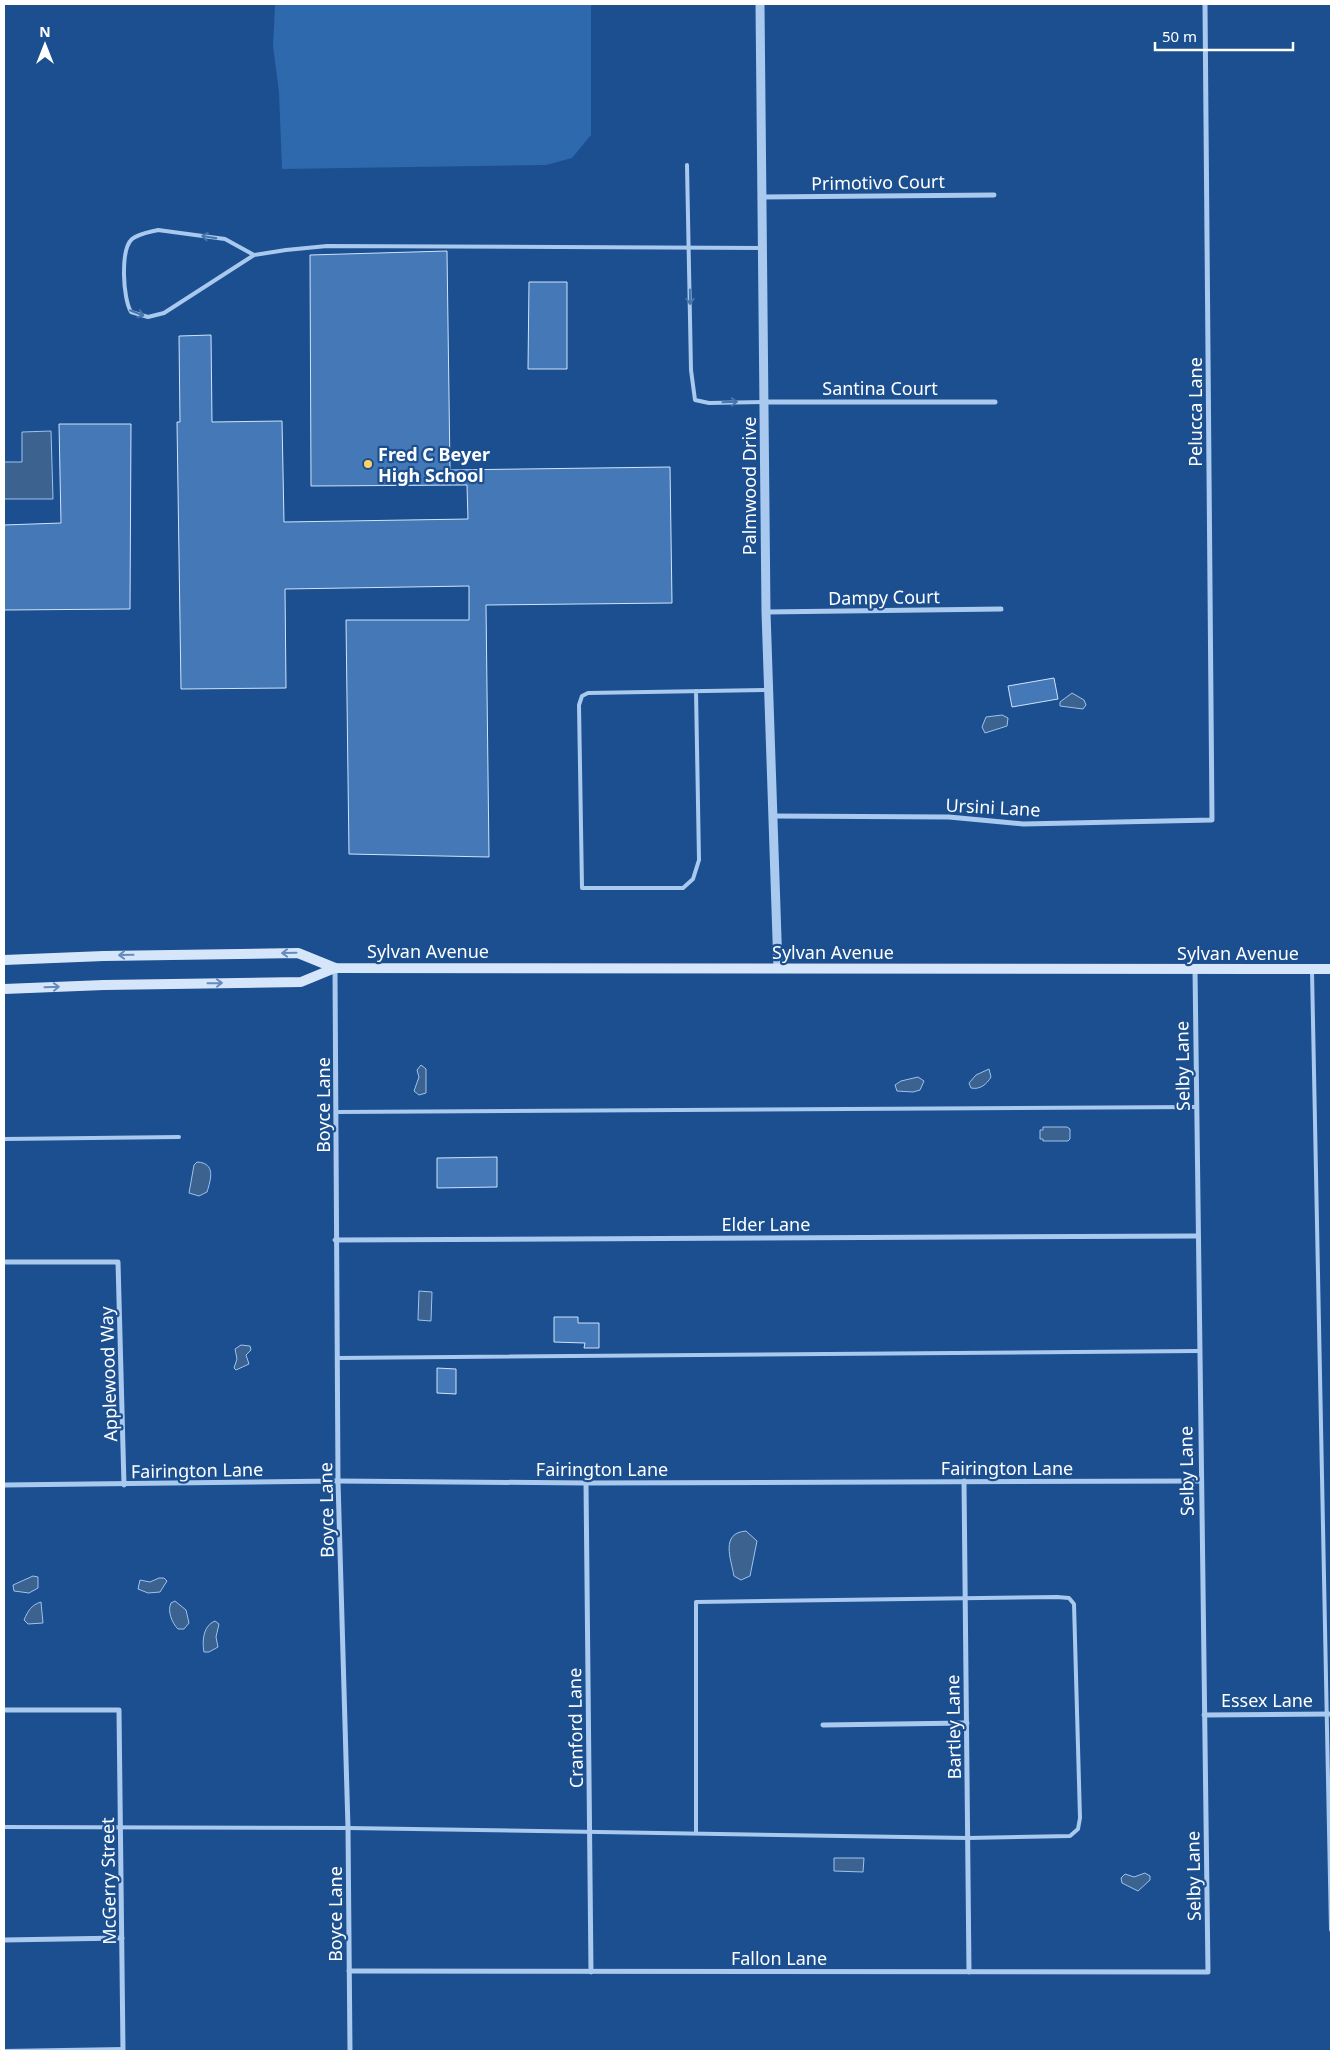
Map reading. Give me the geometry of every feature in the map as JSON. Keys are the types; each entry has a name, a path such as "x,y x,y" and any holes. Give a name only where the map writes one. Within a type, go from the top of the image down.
{"main road":[{"name":"Sylvan Avenue","path":"4,960 104,956 298,953 335,968 1331,968"},
{"name":"Sylvan Avenue","path":"4,989 301,982 335,968"}],"street":[{"name":"Palmwood Drive","path":"760,4 766,612 778,968"},
{"name":"Pelucca Lane","path":"1205,4 1212,820"},
{"name":"Primotivo Court","path":"762,197 994,195"},
{"name":"Santina Court","path":"765,402 995,402"},
{"name":"Dampy Court","path":"766,612 1001,609"},
{"name":"Ursini Lane","path":"772,816 949,817 1023,824 1212,820"},
{"name":"Boyce Lane","path":"335,968 337,1112 335,1240 338,1482 348,1828 350,2051"},
{"name":"Selby Lane","path":"1194,969 1208,1972"},
{"name":"Elder Lane","path":"335,1240 1197,1236"},
{"name":"Applewood Way","path":"4,1262 118,1262 124,1485"},
{"name":"Fairington Lane","path":"4,1485 338,1482 586,1483 1200,1480"},
{"name":"Bartley Lane","path":"964,1482 969,1972"},
{"name":"Cranford Lane","path":"586,1483 590,1972"},
{"name":"McGerry Street","path":"4,1710 119,1710 123,2050"},
{"name":"Essex Lane","path":"1204,1715 1330,1714"},
{"path":"823,1725 967,1723"},
{"path":"4,1940 122,1938"},
{"name":"Fallon Lane","path":"349,1971 1208,1972"}],"lane":[{"path":"687,166 690,370 695,400 708,403 765,402"},
{"path":"254,255 225,239 158,230 148,232 133,238 127,245 124,290 126,304 131,312 148,317 164,313 254,255 327,246 763,248"},
{"path":"696,691 699,860 693,879 684,888 582,888 579,704 582,696 588,693 696,691 769,690"},
{"path":"1312,969 1330,1714 1331,1930"},
{"path":"337,1112 1196,1107"},
{"path":"4,1138 179,1137"},
{"path":"337,1358 1198,1351"},
{"path":"4,1827 348,1828 696,1834 968,1838 1070,1836 1078,1829 1080,1818 1074,1604 1069,1598 1057,1597 696,1602 696,1834"},
{"path":"4,2051 123,2050"}],"shaded area":[{"path":"275,4 591,4 591,135 572,158 546,165 282,169 279,92 273,46"},
{"path":"51,431 53,499 4,499 4,462 22,462 22,432"},
{"path":"1072,693 1084,700 1086,705 1083,709 1060,706 1060,702"},
{"path":"1002,715 1008,718 1007,726 985,733 982,727 986,717"},
{"path":"421,1065 426,1069 426,1093 419,1095 414,1091 419,1077 417,1070"},
{"path":"989,1069 991,1077 987,1082 983,1086 971,1088 969,1083 976,1075"},
{"path":"918,1077 924,1081 920,1090 913,1092 897,1091 895,1085 901,1081"},
{"path":"1043,1127 1067,1127 1070,1129 1070,1139 1068,1141 1043,1141 1043,1139 1040,1139 1040,1130 1043,1130"},
{"path":"197,1162 207,1165 211,1172 207,1192 199,1196 189,1193 194,1165"},
{"path":"419,1291 432,1292 431,1321 418,1320"},
{"path":"241,1345 250,1346 251,1350 246,1355 249,1364 236,1370 234,1368 237,1359 235,1349"},
{"path":"746,1531 757,1541 750,1576 741,1580 734,1576 729,1548 733,1536"},
{"path":"33,1576 38,1577 38,1588 29,1593 14,1591 13,1585"},
{"path":"164,1578 167,1581 160,1592 148,1593 138,1589 140,1580 150,1582"},
{"path":"175,1601 186,1610 189,1623 184,1629 178,1629 171,1617 170,1606"},
{"path":"41,1602 43,1623 28,1624 24,1620 28,1611"},
{"path":"215,1621 219,1624 216,1637 218,1647 209,1652 204,1652 203,1639 206,1630"},
{"path":"834,1858 864,1858 863,1872 834,1871"},
{"path":"1145,1873 1150,1876 1150,1880 1138,1891 1122,1883 1121,1878 1125,1874 1134,1877"}],"building":[{"path":"447,251 450,470 670,467 672,603 486,605 489,857 349,854 346,620 469,620 469,586 285,589 286,688 181,689 177,422 180,422 179,336 211,335 212,422 282,421 284,522 468,519 467,485 311,486 310,255"},
{"path":"529,282 567,282 567,369 528,369"},
{"path":"59,424 131,424 130,609 4,610 4,525 61,523"},
{"path":"1054,678 1058,699 1012,707 1008,686"},
{"path":"497,1157 497,1187 437,1188 437,1158"},
{"path":"554,1317 578,1317 578,1323 599,1323 599,1348 584,1348 585,1343 554,1342"},
{"path":"437,1368 456,1369 456,1394 437,1393"}],"place":[{"name":"Fred C Beyer High School","path":"368,464"}]}
